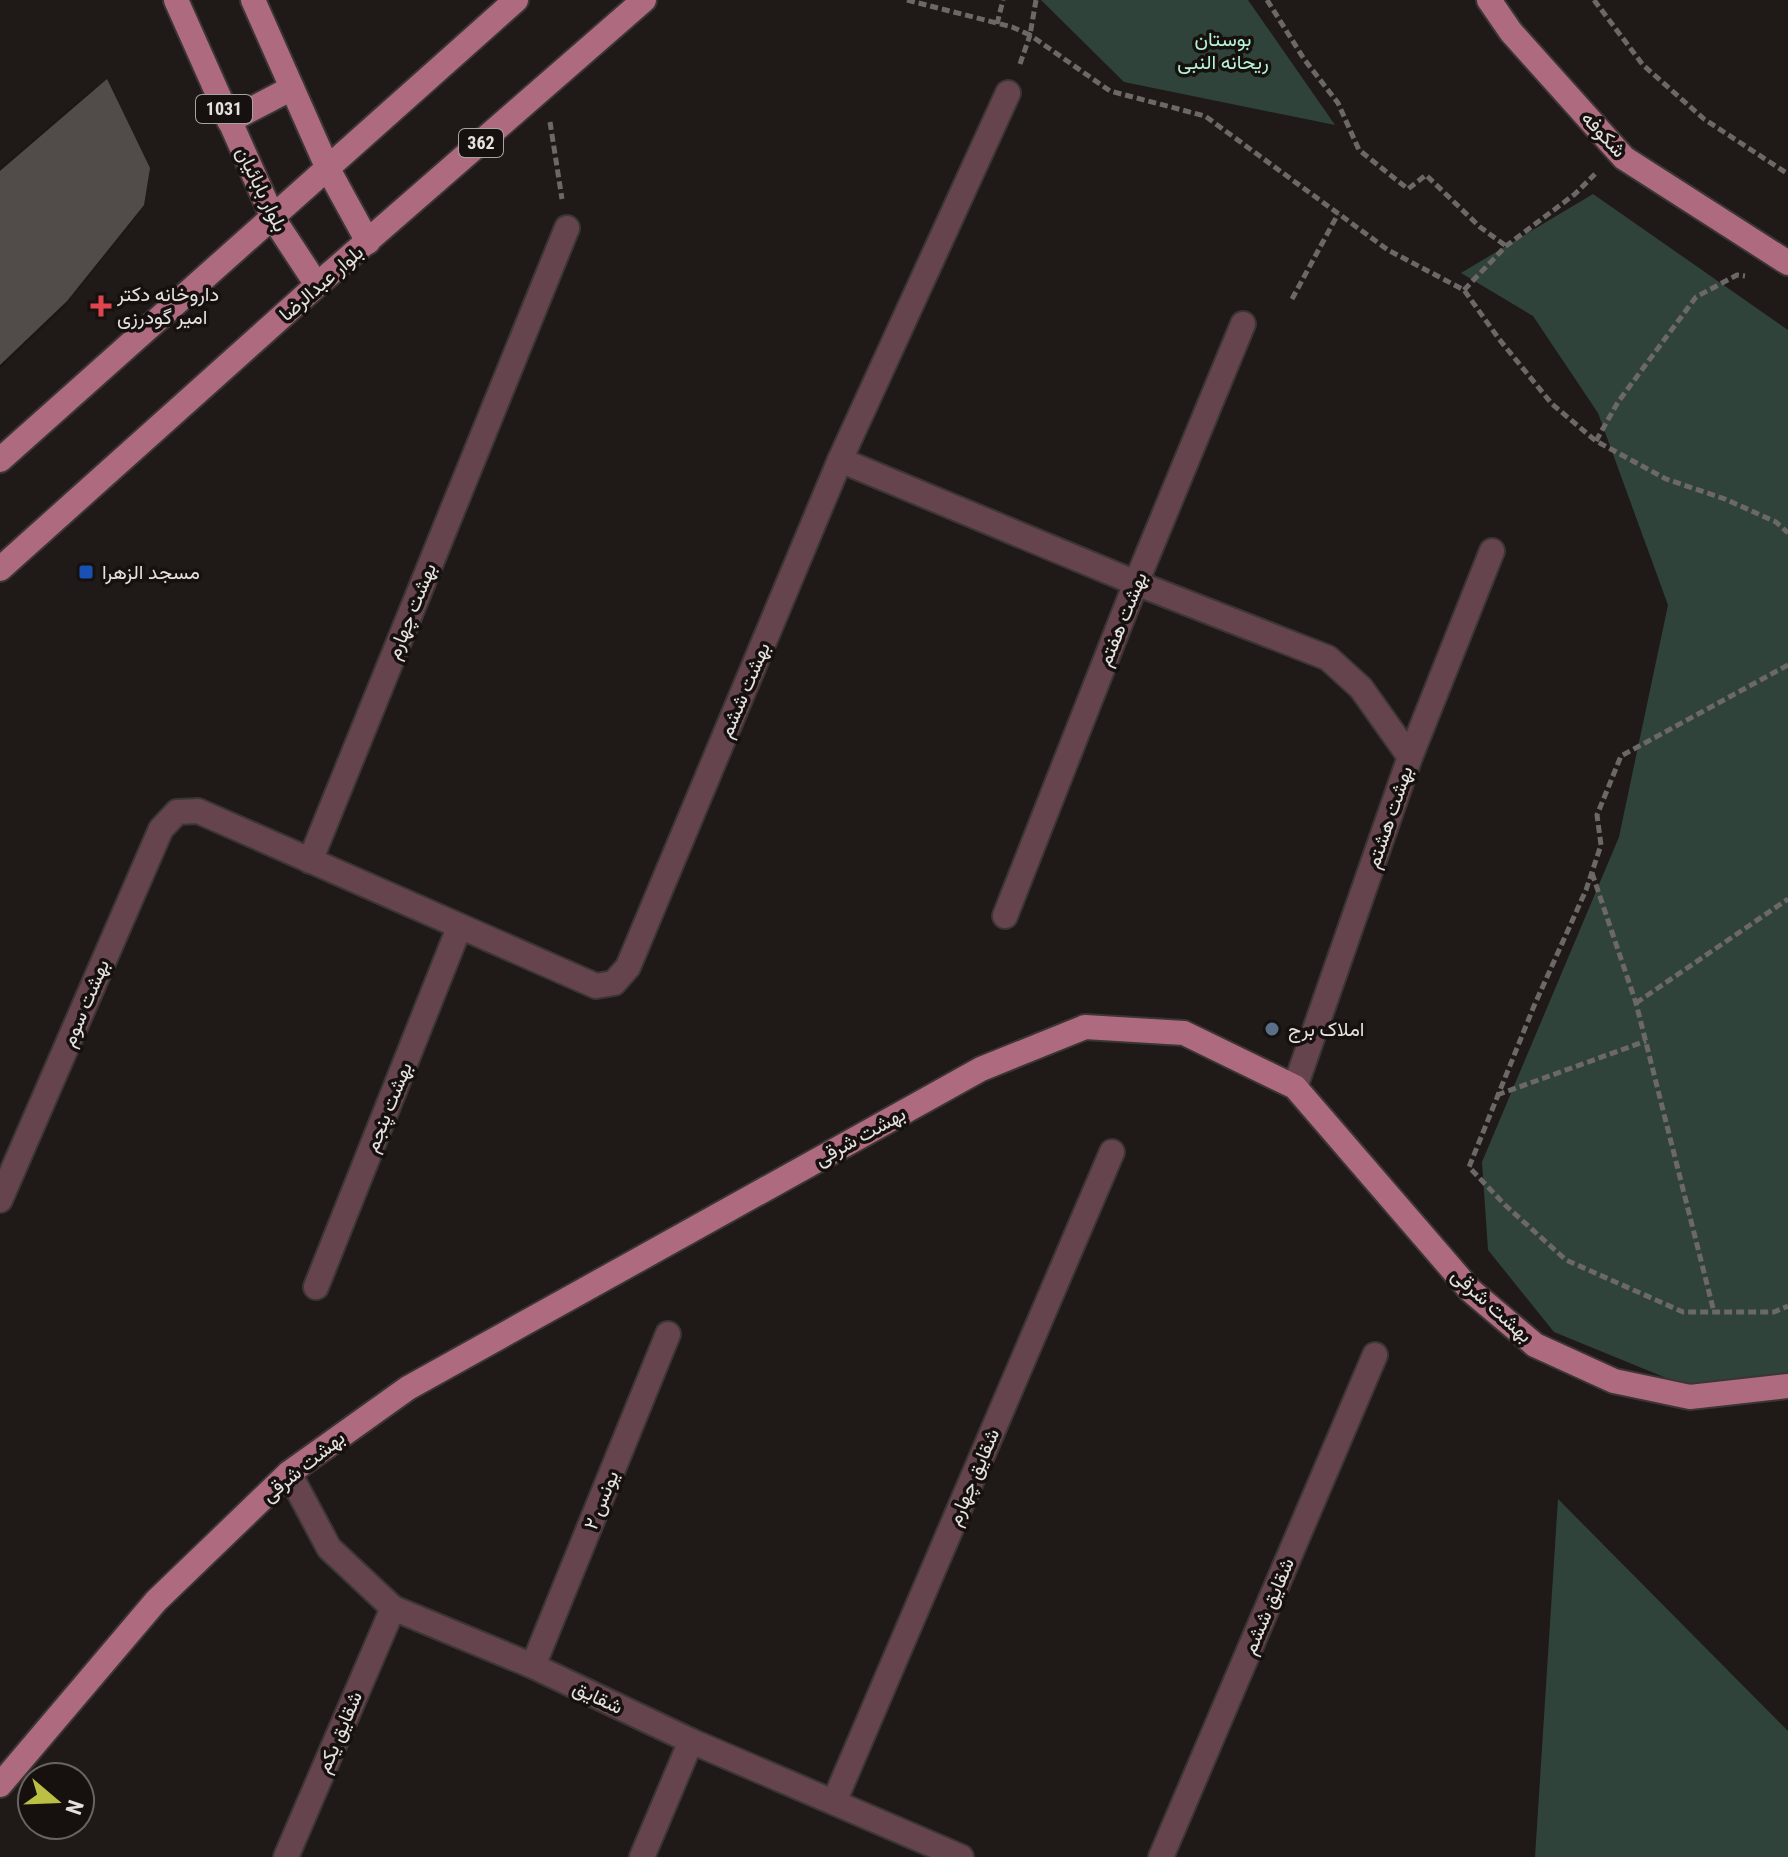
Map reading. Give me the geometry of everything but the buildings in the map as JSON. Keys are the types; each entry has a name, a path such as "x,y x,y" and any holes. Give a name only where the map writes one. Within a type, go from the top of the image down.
{"main road":[{"name":"بلوار بابائیان","path":"176,0 273,218 317,285"},
{"path":"253,0 328,169 368,242"},
{"path":"0,460 516,0"},
{"name":"بلوار عبدالرضا","path":"0,569 317,285 644,0"},
{"name":"شکوفه","path":"1489,0 1511,32 1624,158 1788,263"},
{"path":"229,121 292,88"},
{"name":"بهشت شرقی","path":"0,1785 156,1601 289,1473 408,1388 981,1069 1085,1027 1184,1033 1295,1087 1470,1290 1535,1345 1614,1381 1690,1397 1788,1386"}],"street":[{"name":"بهشت ششم","path":"310,861 596,986 614,983 628,967 840,460 1008,93"},
{"name":"بهشت چهارم","path":"310,861 567,228"},
{"name":"بهشت هفتم","path":"1005,916 1136,583 1243,324"},
{"path":"840,460 1136,583 1328,658 1361,688 1410,757"},
{"name":"بهشت هشتم","path":"1295,1087 1410,757 1492,551"},
{"name":"بهشت سوم","path":"0,1200 161,829 177,812 198,811 310,861"},
{"name":"بهشت پنجم","path":"316,1287 459,928"},
{"name":"شقایق چهارم","path":"834,1802 1112,1152"},
{"name":"یونس ۲","path":"533,1666 668,1334"},
{"name":"شقایق ششم","path":"1161,1857 1375,1355"},
{"name":"شقایق","path":"289,1473 329,1548 393,1608 533,1666 691,1741 961,1857"},
{"name":"شقایق یکم","path":"286,1857 393,1608"},
{"path":"642,1857 691,1741"}],"path":[{"path":"907,0 1012,27 1030,35 1110,91 1205,116 1388,250 1464,290 1552,404 1596,441 1666,479 1725,499 1776,522 1788,533"},
{"path":"997,24 1003,0"},
{"path":"1030,35 1036,0"},
{"path":"1267,0 1304,59 1338,103 1359,150 1408,189 1426,175 1480,227 1506,246"},
{"path":"1594,0 1643,65 1704,119 1788,174"},
{"path":"545,87 567,228"},
{"path":"1464,290 1506,246 1575,194 1601,169"},
{"path":"1292,299 1338,214"},
{"path":"1596,441 1618,402 1696,297 1737,275 1749,277"},
{"path":"1788,665 1621,756 1597,815 1601,845 1592,872 1469,1167 1505,1205 1566,1260 1683,1312 1774,1312 1788,1306"},
{"path":"1592,872 1636,1003 1714,1312"},
{"path":"1636,1003 1788,899"},
{"path":"1497,1095 1646,1041"}],"green space":[{"name":"بوستان ریحانه النبی","path":"1041,0 1248,0 1335,125 1124,82"},
{"path":"1593,194 1788,330 1788,1387 1755,1397 1676,1382 1554,1332 1488,1250 1482,1162 1619,837 1668,605 1598,413 1533,316 1461,273"},
{"path":"1558,1499 1788,1731 1788,1857 1535,1857"}],"place":[{"name":"داروخانه دکتر امیر گودرزی","path":"101,306"},
{"name":"مسجد الزهرا","path":"86,572"},
{"name":"املاک برج","path":"1272,1029"}]}
